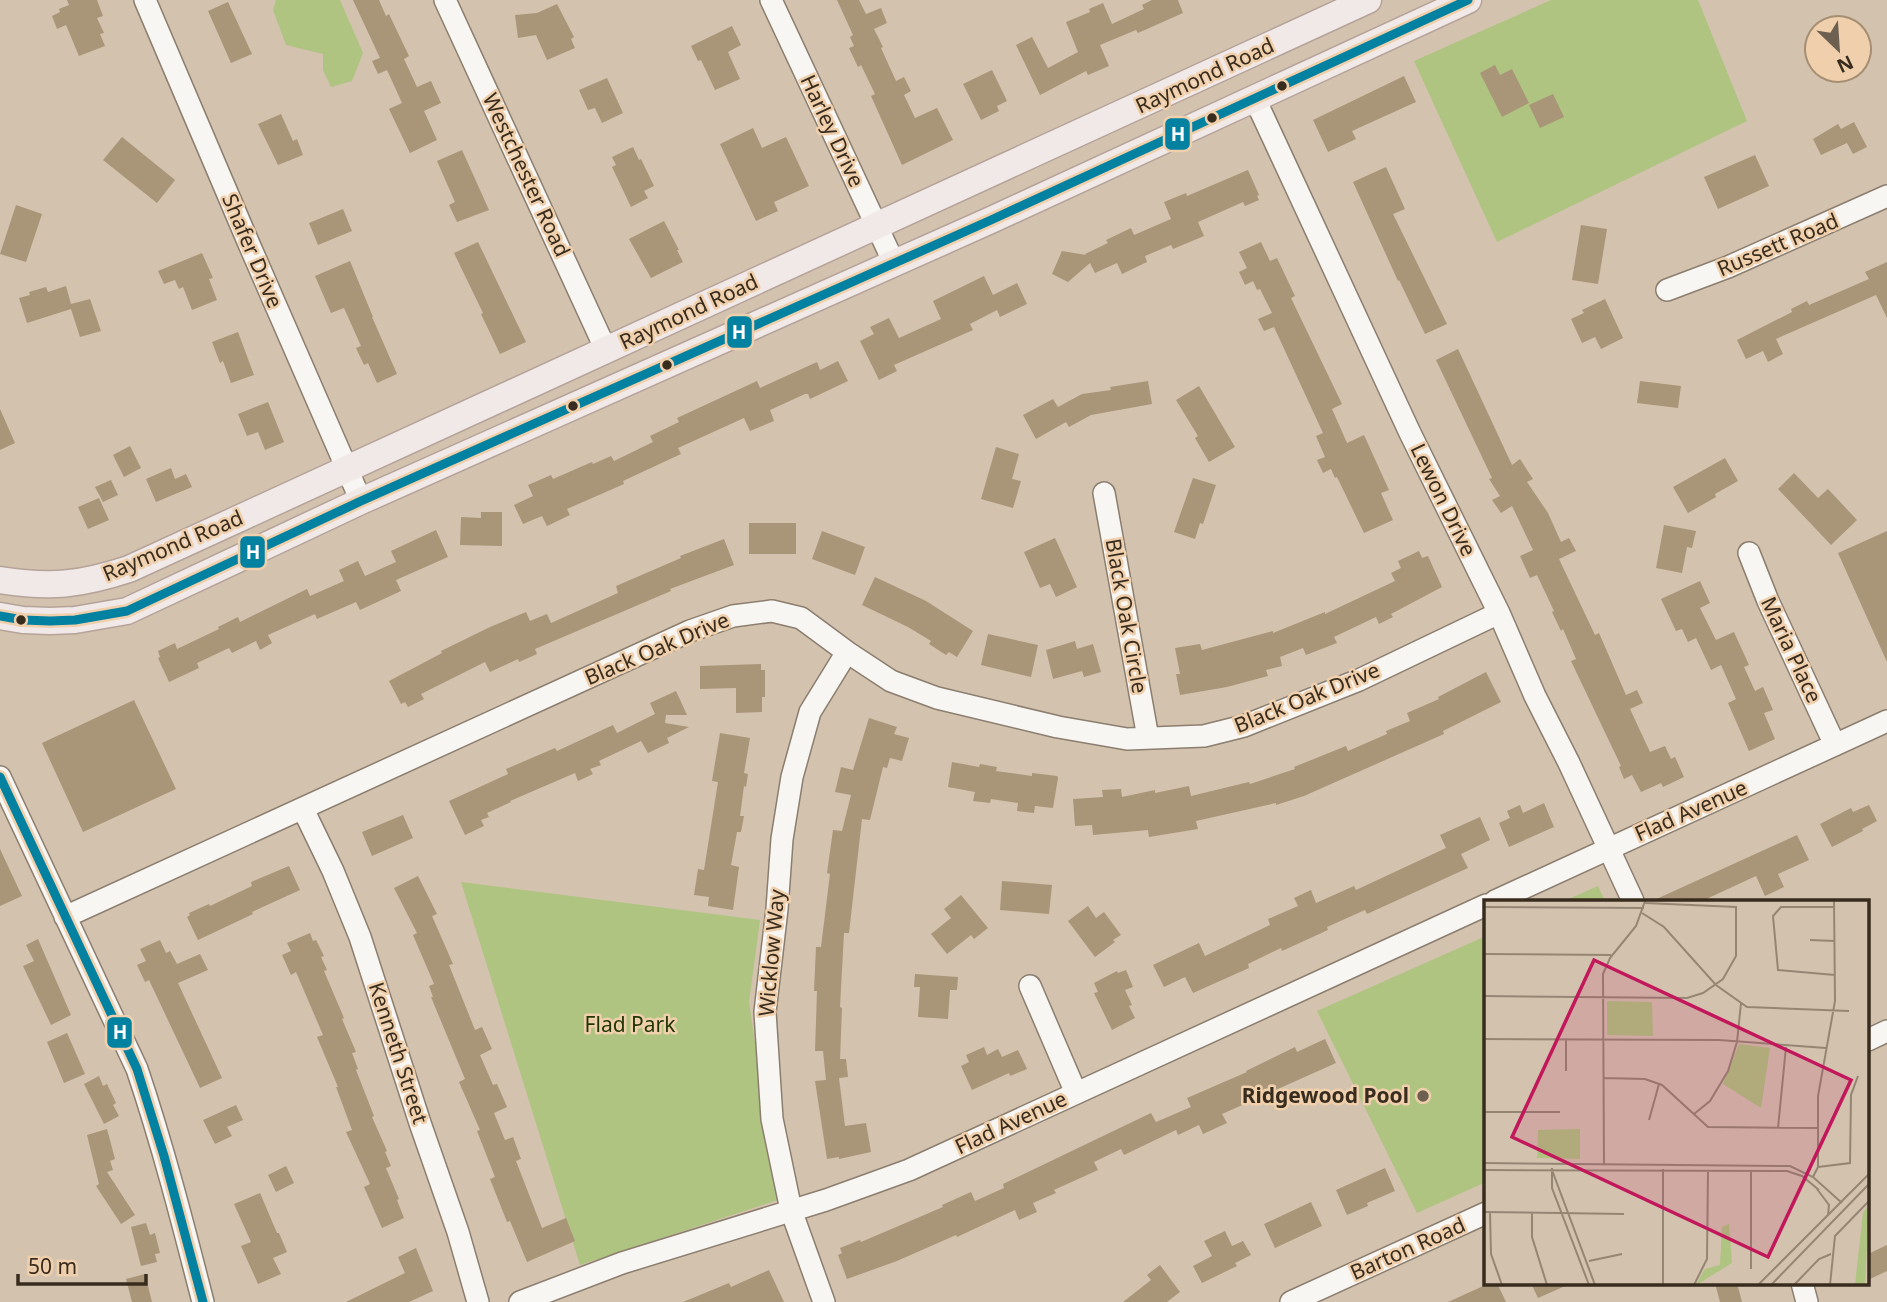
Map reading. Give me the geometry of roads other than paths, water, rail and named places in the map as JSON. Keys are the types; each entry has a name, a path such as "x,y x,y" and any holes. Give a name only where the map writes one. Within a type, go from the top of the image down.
{"main road":[{"name":"Raymond Road","path":"0,580 45,585 74,584 129,569 346,467 606,351 1368,0"},
{"name":"Raymond Road","path":"0,616 50,621 75,620 127,611 361,501 894,263 1468,0"}],"street":[{"name":"Shafer Drive","path":"145,0 361,501"},
{"name":"Westchester Road","path":"444,0 606,351"},
{"name":"Harley Drive","path":"771,0 894,263"},
{"name":"Lewon Drive","path":"1255,99 1410,433 1499,613 1633,900"},
{"name":"Russett Road","path":"1667,290 1728,267 1887,197"},
{"name":"Black Oak Circle","path":"1104,493 1148,738"},
{"name":"Maria Place","path":"1749,553 1768,601 1835,745"},
{"name":"Black Oak Drive","path":"65,917 690,631 733,616 772,611 801,618 891,681 937,698 1058,727 1127,739 1204,736 1244,726 1359,680 1499,613"},
{"name":"Wicklow Way","path":"824,1302 791,1210 772,1119 765,1012 782,839 792,777 810,712 847,652"},
{"name":"Flad Avenue","path":"1497,900 1887,721"},
{"path":"0,777 136,1069 175,1192 203,1302"},
{"name":"Kenneth Street","path":"303,809 360,936 458,1232 478,1302"},
{"name":"Flad Avenue","path":"520,1302 622,1263 826,1200 909,1170 1484,906"},
{"path":"1030,986 1076,1093"},
{"path":"1870,1039 1887,1031"},
{"name":"Barton Road","path":"1291,1302 1484,1214"},
{"path":"1802,1284 1807,1302"}],"place":[{"name":"Ridgewood Pool","path":"1423,1096"}],"park label":[{"name":"Flad Park","path":"630,1025"}]}
